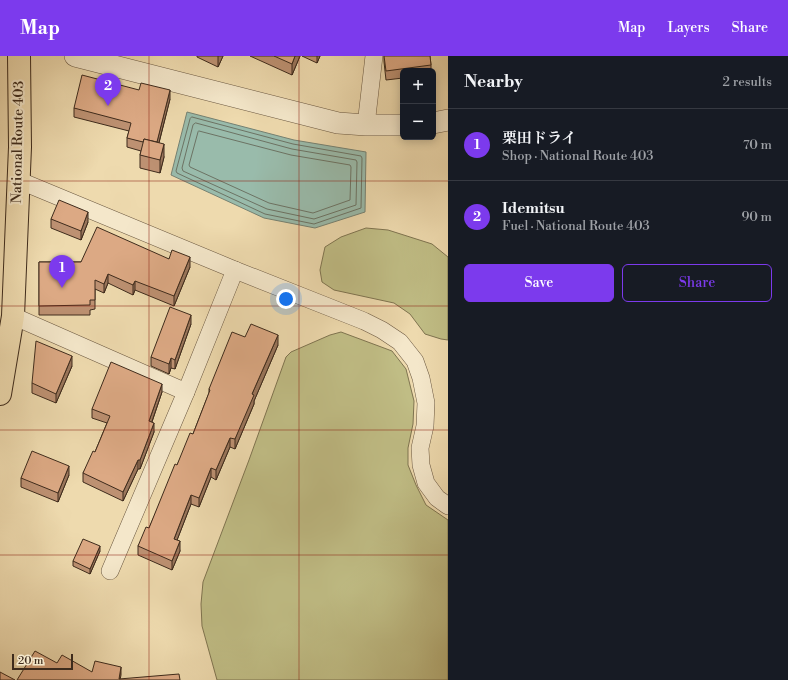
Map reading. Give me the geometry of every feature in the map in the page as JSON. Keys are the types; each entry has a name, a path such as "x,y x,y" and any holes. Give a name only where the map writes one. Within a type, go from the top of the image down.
{"highway":[{"name":"National Route 403","path":"0,394 13,316 20,146 19,56"}],"street":[{"path":"75,56 338,123 366,126 400,125"},
{"path":"366,126 374,56"},
{"path":"436,122 448,120"},
{"path":"18,180 235,270 364,321 382,330 400,342 415,361 421,378 426,403 425,426 420,448 421,466 426,483 437,498 448,506"},
{"path":"110,571 186,392 235,270"},
{"path":"13,316 186,392"}],"shaded area":[{"path":"366,228 388,230 432,244 448,257 448,340 425,334 410,314 394,303 334,290 322,282 320,270 325,247 341,237"},
{"path":"341,332 392,351 406,369 414,401 413,424 408,448 408,465 426,505 448,520 448,680 217,680 202,626 201,604 203,582 286,357 291,352 330,335"}],"water":[{"path":"187,112 294,140 366,152 365,212 315,228 264,218 171,175"}],"building":[{"path":"274,56 295,56 292,64"},
{"path":"384,56 430,56 431,65 386,71"},
{"path":"82,75 139,90 141,83 170,90 157,142 144,139 143,142 127,138 131,123 74,108"},
{"path":"144,139 164,144 160,160 140,155"},
{"path":"59,200 88,212 81,231 51,219"},
{"path":"97,227 169,259 172,250 190,257 174,296 135,281 133,285 108,274 104,284 95,280 95,300 90,300 90,305 39,306 39,262 81,262"},
{"path":"170,307 191,315 175,360 171,358 169,364 151,357"},
{"path":"251,324 278,335 252,394 254,395 235,439 230,438 216,470 211,468 199,498 191,495 174,539 180,541 172,561 138,546 146,527 149,528 175,464 177,465 190,433 193,434 232,332 245,337"},
{"path":"36,341 72,356 56,394 32,383"},
{"path":"111,362 162,384 149,421 154,423 140,460 138,460 123,492 83,473 93,451 95,452 110,416 92,409"},
{"path":"32,451 69,466 58,493 21,478"},
{"path":"83,539 100,546 90,569 73,561"},
{"path":"35,651 57,663 62,655 92,672 95,661 121,667 119,679 179,674 180,680 17,680"},
{"path":"0,672 15,680 0,680"}],"place":[{"name":"Idemitsu","path":"108,106"},
{"name":"栗田ドライ","path":"62,288"}]}
